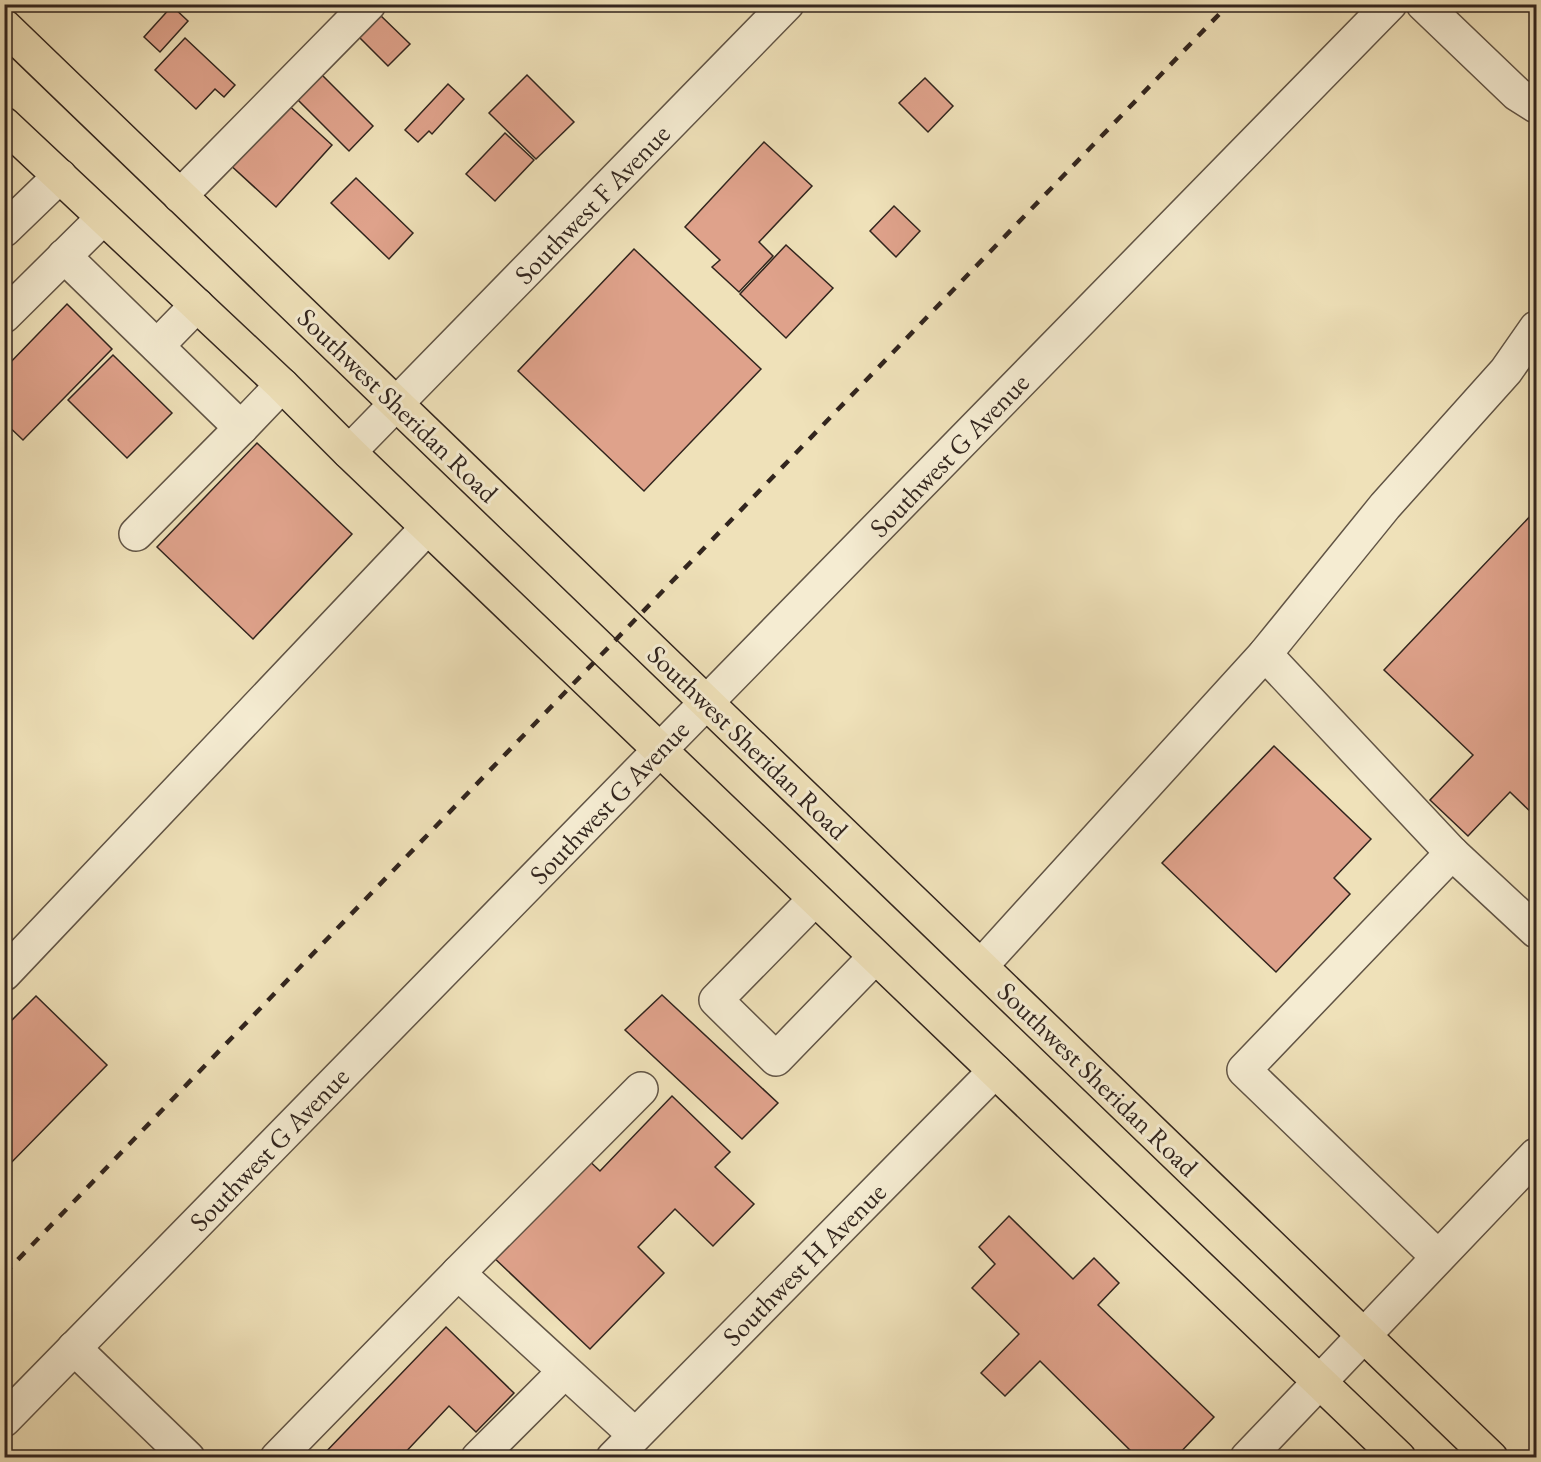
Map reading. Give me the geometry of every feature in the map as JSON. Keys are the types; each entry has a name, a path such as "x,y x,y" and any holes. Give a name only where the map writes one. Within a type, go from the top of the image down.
{"main road":[{"name":"Southwest Sheridan Road","path":"4,27 1491,1458"},
{"path":"8,133 60,176 282,385 427,528 1399,1458"}],"street":[{"path":"180,196 369,4"},
{"name":"Southwest F Avenue","path":"348,452 787,4"},
{"name":"Southwest G Avenue","path":"4,1420 1390,4"},
{"path":"1423,4 1517,94 1536,106"},
{"path":"4,230 60,176"},
{"path":"4,316 103,218"},
{"path":"64,256 241,428"},
{"path":"157,346 197,305"},
{"path":"981,966 1265,654 1385,506 1506,371 1536,328"},
{"path":"136,534 282,385"},
{"path":"4,974 427,528"},
{"path":"1265,654 1452,853 1536,931"},
{"path":"1438,1257 1244,1070 1452,853"},
{"path":"815,899 716,1000 776,1059 875,957"},
{"name":"Southwest H Avenue","path":"624,1446 995,1071"},
{"path":"277,1458 641,1089"},
{"path":"1247,1458 1536,1155"},
{"path":"458,1273 564,1372 624,1446"},
{"path":"74,1348 188,1458"},
{"path":"478,1458 564,1372"}],"building":[{"path":"172,6 188,21 160,52 144,37"},
{"path":"380,15 410,44 388,66 358,36"},
{"path":"185,38 235,85 224,97 215,89 196,109 155,70"},
{"path":"322,75 373,126 349,151 297,99"},
{"path":"527,75 574,122 536,159 489,113"},
{"path":"925,78 953,106 928,132 899,103"},
{"path":"448,84 464,99 432,134 429,131 418,142 405,130"},
{"path":"284,101 332,145 276,207 227,162"},
{"path":"505,133 534,160 495,201 466,174"},
{"path":"764,142 812,186 759,242 773,256 739,292 712,267 720,260 685,227"},
{"path":"356,178 413,233 389,259 331,203"},
{"path":"894,206 920,231 896,257 870,231"},
{"path":"786,245 833,288 786,338 740,294"},
{"path":"634,249 761,369 644,491 518,371"},
{"path":"67,304 112,349 23,440 4,422 4,381 11,375 5,368"},
{"path":"113,355 172,413 127,458 68,400"},
{"path":"257,443 352,534 253,639 157,547"},
{"path":"1536,510 1536,817 1510,792 1468,836 1430,800 1473,755 1384,670"},
{"path":"1274,746 1371,839 1334,878 1350,894 1276,972 1162,863"},
{"path":"662,995 778,1103 742,1139 625,1030"},
{"path":"36,996 107,1065 4,1170 4,1028"},
{"path":"672,1096 730,1152 715,1167 754,1204 713,1246 675,1209 638,1247 664,1273 590,1349 490,1254 584,1156 600,1171"},
{"path":"1009,1216 1073,1279 1094,1258 1119,1283 1098,1305 1214,1417 1175,1458 1138,1458 1040,1361 1005,1396 981,1373 1019,1334 972,1288 995,1264 979,1247"},
{"path":"446,1327 514,1393 476,1432 449,1406 400,1458 320,1458"}],"railway":[{"path":"4,1274 1229,4"}]}
